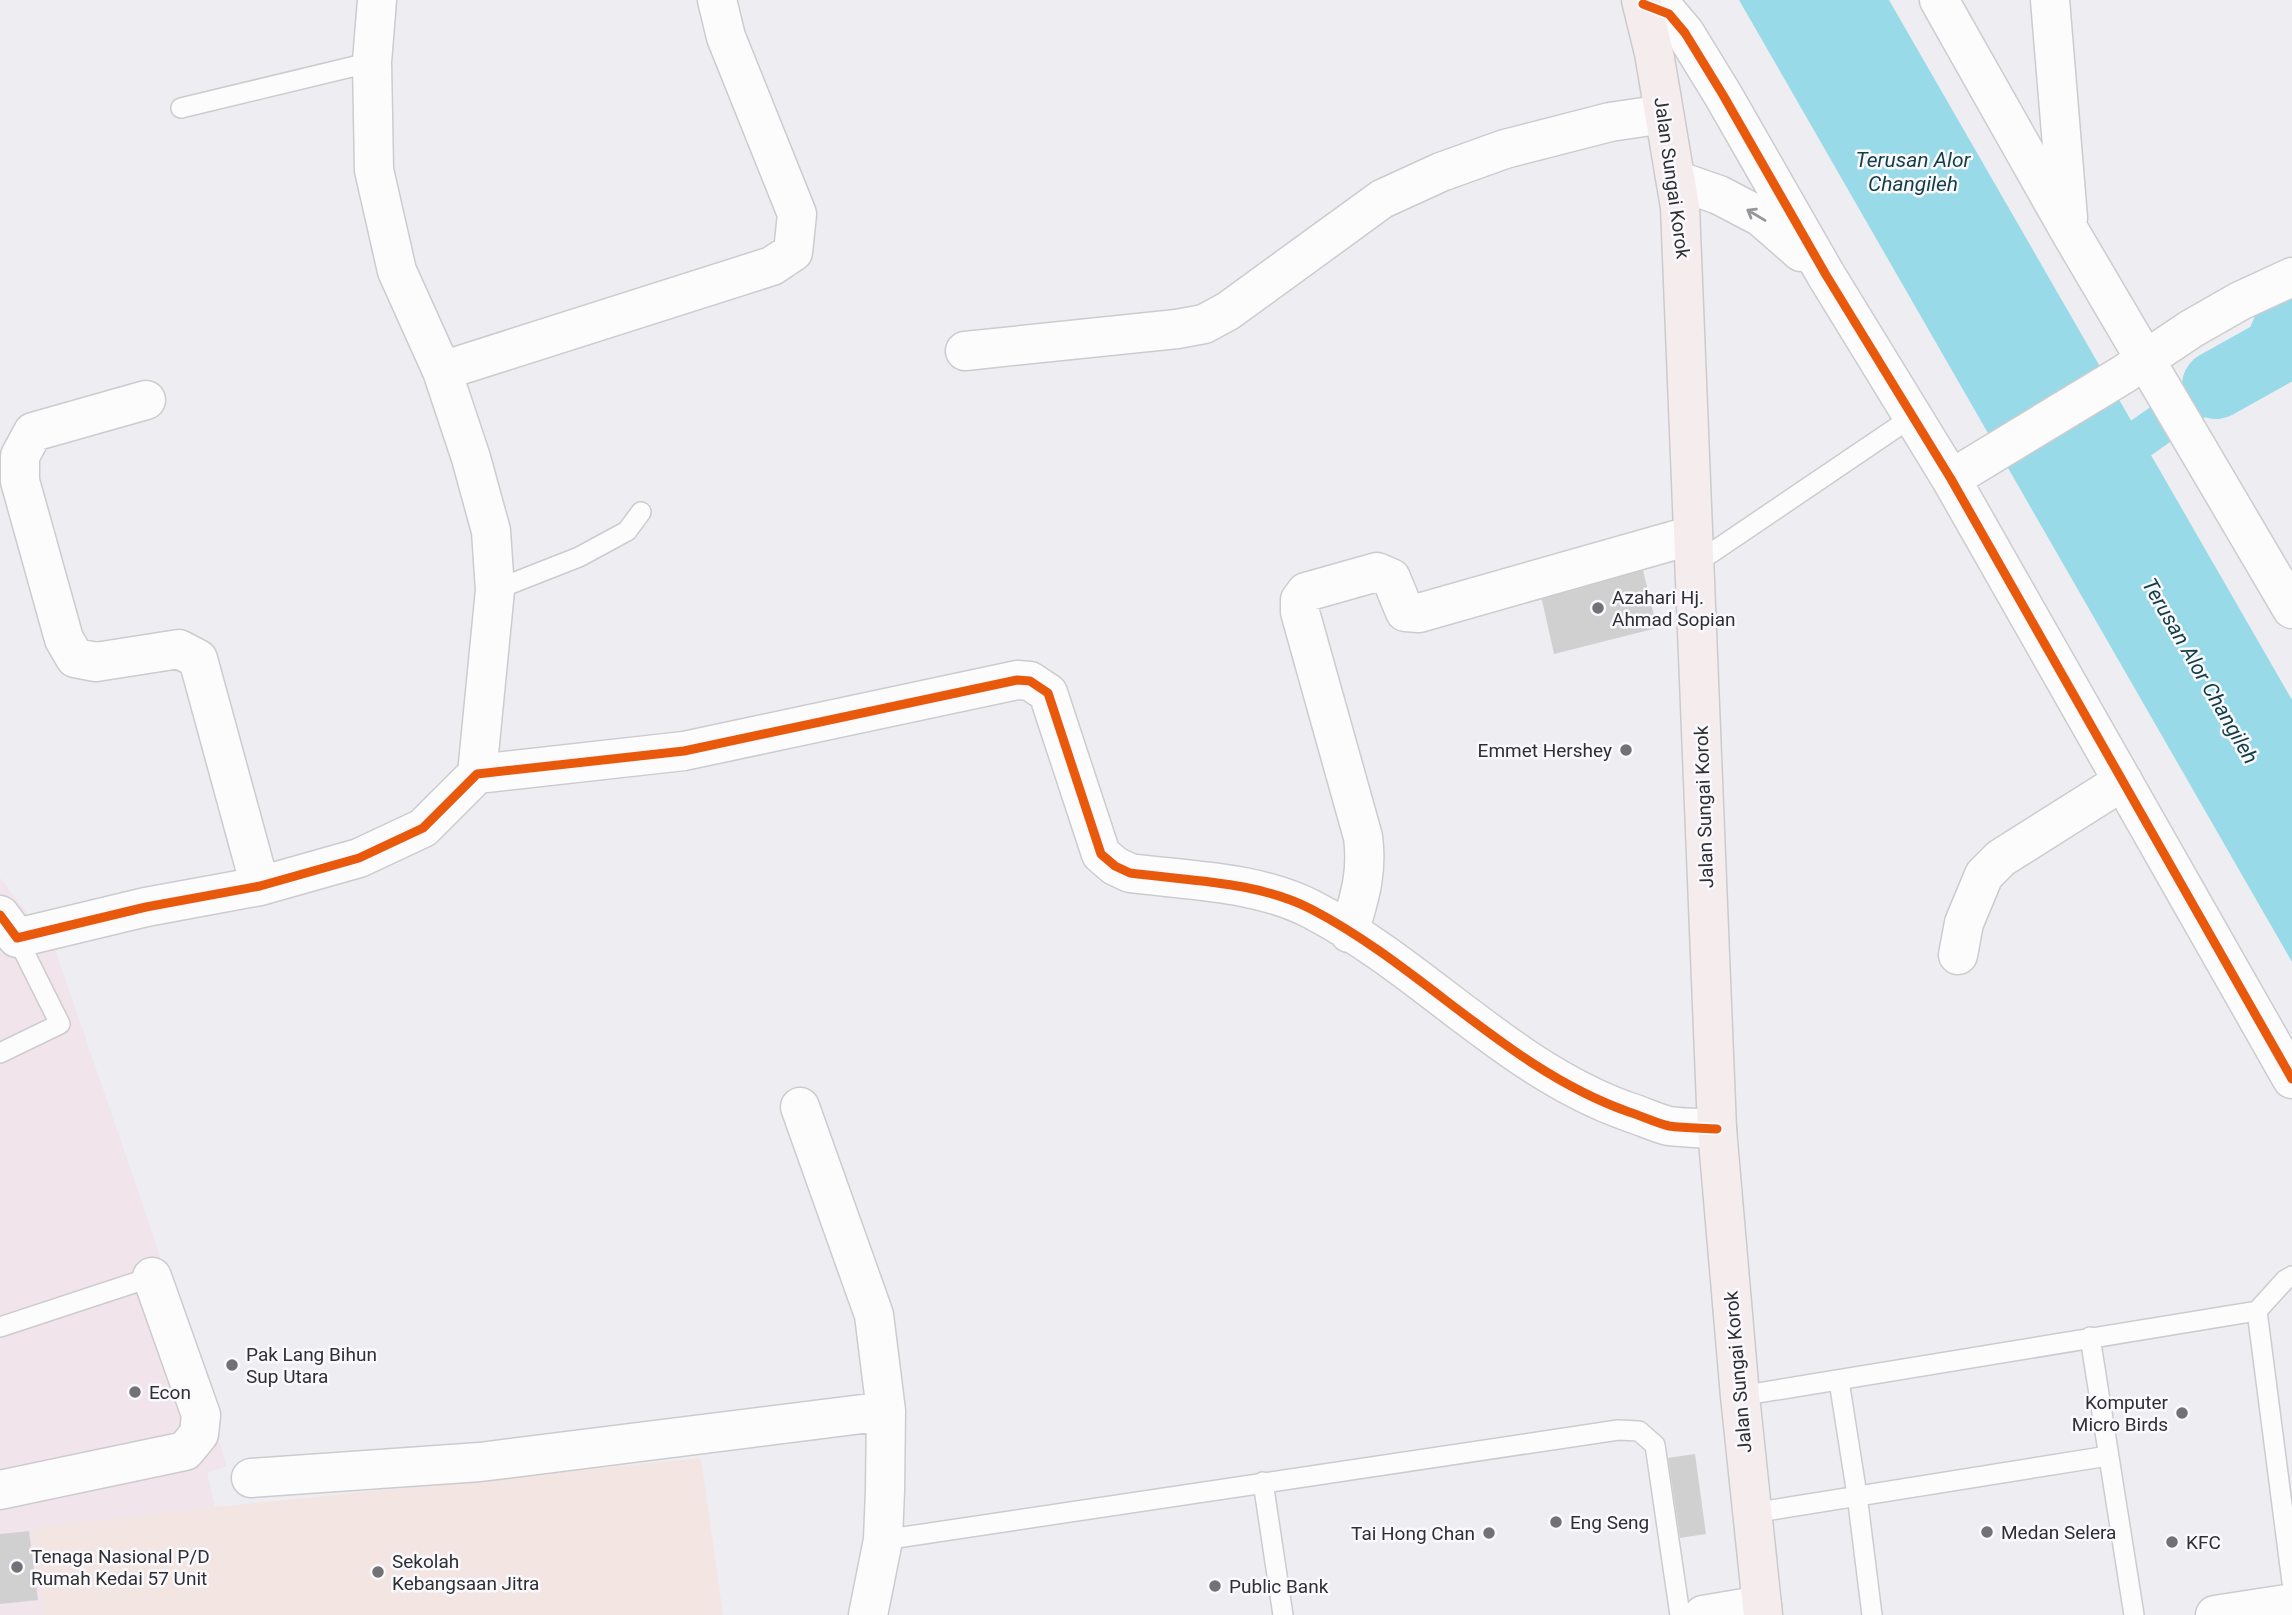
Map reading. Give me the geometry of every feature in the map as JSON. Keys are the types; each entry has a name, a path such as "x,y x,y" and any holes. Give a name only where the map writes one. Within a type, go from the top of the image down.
{"main road":[{"name":"Jalan Sungai Korok","path":"1642,2 1676,180 1684,264 1717,1129 1740,1396 1763,1610"}],"street":[{"path":"377,0 372,62 374,170 397,271 442,371 471,458 491,531 495,590 477,774"},
{"path":"442,371 772,267 793,252 797,214 726,37 717,0"},
{"path":"1938,0 2069,230 2135,367 2165,393 2292,609"},
{"path":"2050,0 2069,230"},
{"path":"1642,2 1669,13 1685,33 1912,417 1966,469 2123,781 2292,1079"},
{"path":"965,351 1204,324 1228,311 1382,199 1441,172 1505,149 1610,122 1664,114"},
{"path":"1676,180 1719,195 1761,217 1826,275"},
{"path":"1966,469 2135,367 2191,329 2240,301 2292,277"},
{"path":"146,400 33,432 20,456 20,481 64,639 75,658 96,662 179,649 198,659 260,886"},
{"path":"1349,933 1363,887 1366,860 1363,837 1300,612 1300,600 1306,592 1377,572 1391,578 1405,612 1419,613 1694,550"},
{"path":"9,926 146,907 260,886 359,858 423,828 477,774 684,751 1017,680 1030,681 1048,693 1101,854 1115,866 1130,873 1258,890 1310,909 1411,972 1512,1048 1568,1086 1597,1101 1667,1125 1717,1129"},
{"path":"1958,955 1964,923 1984,875 2001,858 2123,781"},
{"path":"800,1107 874,1315 886,1411 883,1540 868,1615"},
{"path":"0,1490 185,1451 199,1434 201,1415 152,1277"},
{"path":"251,1478 480,1462 886,1411"},
{"path":"2215,1615 2292,1604"},
{"path":"1703,1615 1763,1610"}],"lane":[{"path":"181,108 372,62"},
{"path":"1694,550 1912,417"},
{"path":"495,590 579,557 627,531 641,512"},
{"path":"0,1053 60,1024 9,926"},
{"path":"1740,1396 2258,1311 2285,1280 2292,1276"},
{"path":"0,1327 152,1277"},
{"path":"2258,1311 2292,1581"},
{"path":"2090,1337 2134,1615"},
{"path":"1839,1381 1872,1615"},
{"path":"883,1540 1618,1430 1639,1431 1655,1445 1680,1615"},
{"path":"1752,1513 2108,1456"},
{"path":"1263,1482 1283,1615"}],"shaded area":[{"path":"0,878 55,949 151,1229 227,1466 207,1473 215,1507 33,1529 44,1615 0,1615"},
{"name":"Sekolah Kebangsaan Jitra","path":"701,1458 723,1615 44,1615 33,1529 215,1507"}],"water":[{"name":"Terusan Alor Changileh","path":"1739,0 1889,0 2292,700 2292,962"}],"building":[{"name":"Azahari Hj. Ahmad Sopian","path":"1641,562 1657,628 1554,654 1539,587"},
{"path":"1695,1454 1706,1534 1680,1538 1668,1458"},
{"name":"Tenaga Nasional P/D Rumah Kedai 57 Unit","path":"29,1531 38,1600 0,1604 0,1534"}],"waterway":[{"path":"2216,385 2277,351 2292,316"},
{"path":"2096,470 2216,385"}],"cycle path":[{"path":"1643,4 1669,14 1685,33 1723,95 1826,275 1951,479 2292,1079"},
{"path":"0,915 17,938 146,907 260,886 359,858 423,828 477,774 684,751 1017,680 1030,681 1048,693 1101,854 1115,866 1130,873 1245,887 1311,909 1391,959 1505,1045 1585,1094 1664,1125 1717,1129"}],"place":[{"name":"Azahari Hj. Ahmad Sopian","path":"1598,608"},
{"name":"Emmet Hershey","path":"1626,750"},
{"name":"Pak Lang Bihun Sup Utara","path":"232,1365"},
{"name":"Econ","path":"135,1392"},
{"name":"Komputer Micro Birds","path":"2182,1413"},
{"name":"Eng Seng","path":"1556,1522"},
{"name":"Medan Selera","path":"1987,1532"},
{"name":"Tai Hong Chan","path":"1489,1533"},
{"name":"KFC","path":"2172,1542"},
{"name":"Tenaga Nasional P/D Rumah Kedai 57 Unit","path":"17,1567"},
{"name":"Sekolah Kebangsaan Jitra","path":"378,1572"},
{"name":"Public Bank","path":"1215,1586"}]}
